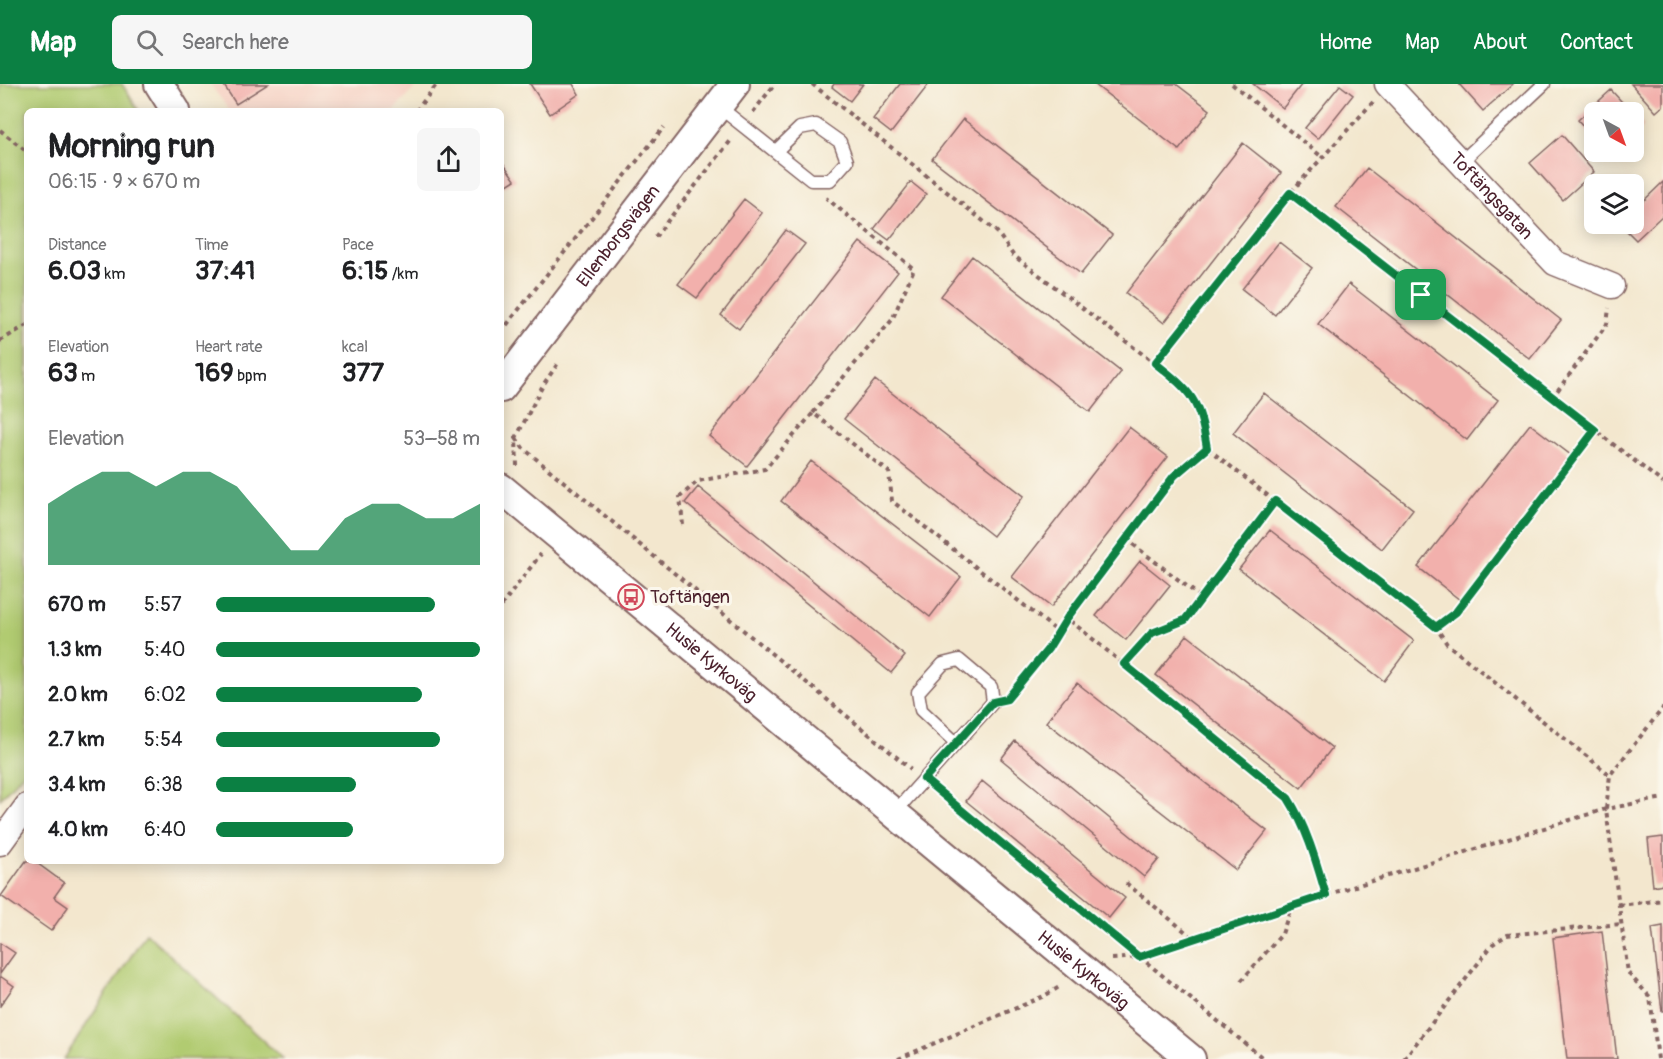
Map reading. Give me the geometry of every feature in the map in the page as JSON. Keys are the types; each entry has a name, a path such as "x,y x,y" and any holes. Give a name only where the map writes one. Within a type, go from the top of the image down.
{"street":[{"path":"159,84 174,108"},
{"name":"Toftängsgatan","path":"1387,85 1555,263 1612,286"},
{"name":"Ellenborgsvägen","path":"504,384 726,95"},
{"name":"Husie Kyrkoväg","path":"509,480 556,534 1178,1055"},
{"path":"0,843 24,810"}],"lane":[{"path":"1461,162 1544,84"},
{"path":"726,95 744,124 776,151 811,180 830,180 847,161 840,142 816,125 800,128 776,151"},
{"path":"893,814 993,702 992,687 959,660 943,664 918,692 921,710 956,743"}],"path":[{"path":"418,108 437,84"},
{"path":"648,245 775,84"},
{"path":"812,84 998,232 1013,255 1187,388 1201,413 1207,448 1436,627 1447,644 1610,775"},
{"path":"1232,84 1322,157"},
{"path":"1155,363 1290,193 1387,85"},
{"path":"504,328 669,121"},
{"path":"0,130 24,150"},
{"path":"683,525 680,497 698,481 765,469 892,320 914,269 828,201 811,180"},
{"path":"1290,193 1663,483"},
{"path":"1552,398 1607,324 1612,286"},
{"path":"0,341 24,327"},
{"path":"509,480 516,438 543,385 563,356"},
{"path":"813,413 889,472 892,501 1058,632"},
{"path":"1436,627 1456,612 1595,430"},
{"path":"516,438 523,448 1264,1059"},
{"path":"993,702 1007,699 1174,476 1207,448"},
{"path":"1124,664 1152,633 1185,620 1275,501"},
{"path":"504,602 556,534"},
{"path":"1126,539 1202,598"},
{"path":"1067,618 1288,798 1298,814 1312,847 1326,895"},
{"path":"1658,1059 1650,997 1628,973 1606,809 1610,775 1663,708"},
{"path":"1110,959 1139,957 1291,906 1606,809 1663,798"},
{"path":"1126,883 1192,938"},
{"path":"1619,905 1663,900"},
{"path":"1241,981 1282,934 1291,906"},
{"path":"1404,1059 1493,944 1507,935 1622,924"},
{"path":"898,1059 1044,996"}],"shaded area":[{"path":"210,84 418,84 397,108 228,108"}],"green space":[{"path":"0,84 122,84 137,108 24,108 24,772 0,799"},
{"path":"146,933 283,1059 64,1059"}],"building":[{"path":"223,84 268,84 236,104"},
{"path":"530,84 573,84 579,94 550,114"},
{"path":"834,84 863,84 850,101 832,87"},
{"path":"900,84 929,84 891,133 873,119"},
{"path":"1094,84 1176,84 1210,110 1179,150"},
{"path":"1253,84 1302,84 1283,108"},
{"path":"1459,84 1513,84 1483,111"},
{"path":"1631,84 1663,84 1663,106 1656,112"},
{"path":"1340,85 1353,95 1318,139 1305,128"},
{"path":"1611,90 1622,102 1598,102"},
{"path":"1584,115 1584,127 1578,120"},
{"path":"963,119 1112,235 1081,274 932,159"},
{"path":"1562,135 1594,172 1584,174 1584,181 1563,200 1530,163"},
{"path":"1243,143 1281,173 1164,323 1126,293"},
{"path":"504,164 515,180 504,187"},
{"path":"1367,168 1561,320 1530,359 1336,207"},
{"path":"911,182 926,194 889,240 874,229"},
{"path":"1663,182 1663,215 1644,233 1644,200"},
{"path":"744,199 762,213 697,298 678,284"},
{"path":"786,230 805,244 739,329 721,315"},
{"path":"1630,234 1642,234 1636,240"},
{"path":"860,242 898,272 747,466 709,436"},
{"path":"1279,242 1312,268 1275,315 1242,289"},
{"path":"972,256 1121,372 1090,412 941,296"},
{"path":"1349,284 1498,400 1467,440 1318,324"},
{"path":"875,380 1024,496 993,536 844,419"},
{"path":"1264,393 1413,509 1382,549 1233,433"},
{"path":"1530,424 1572,456 1460,600 1418,567"},
{"path":"1129,427 1168,457 1051,607 1012,577"},
{"path":"811,461 961,577 930,617 781,501"},
{"path":"698,487 905,656 891,673 685,503"},
{"path":"1270,530 1414,641 1384,681 1239,569"},
{"path":"1140,561 1170,585 1126,640 1096,616"},
{"path":"1187,635 1332,748 1301,788 1156,675"},
{"path":"1077,683 1267,831 1236,870 1046,722"},
{"path":"1015,741 1159,859 1144,877 1001,759"},
{"path":"982,781 1125,898 1109,918 966,801"},
{"path":"1663,837 1663,884 1653,886 1648,839"},
{"path":"24,864 38,864 64,883 54,897 68,907 51,931 1,896"},
{"path":"1663,926 1663,1011 1662,1011 1652,928"},
{"path":"1602,931 1617,1059 1567,1059 1553,938"},
{"path":"0,943 15,953 0,974"},
{"path":"0,976 14,986 0,1006"}],"place":[{"name":"Toftängen","path":"631,597"}],"route":[{"path":"1290,193 1421,295 1595,430 1456,612 1436,627 1275,501 1185,620 1152,633 1124,664 1288,798 1298,814 1312,847 1326,895 1139,957 924,779 993,702 1007,699 1048,649 1067,618 1174,476 1207,448 1201,413 1187,388 1155,363 1290,193"}]}
